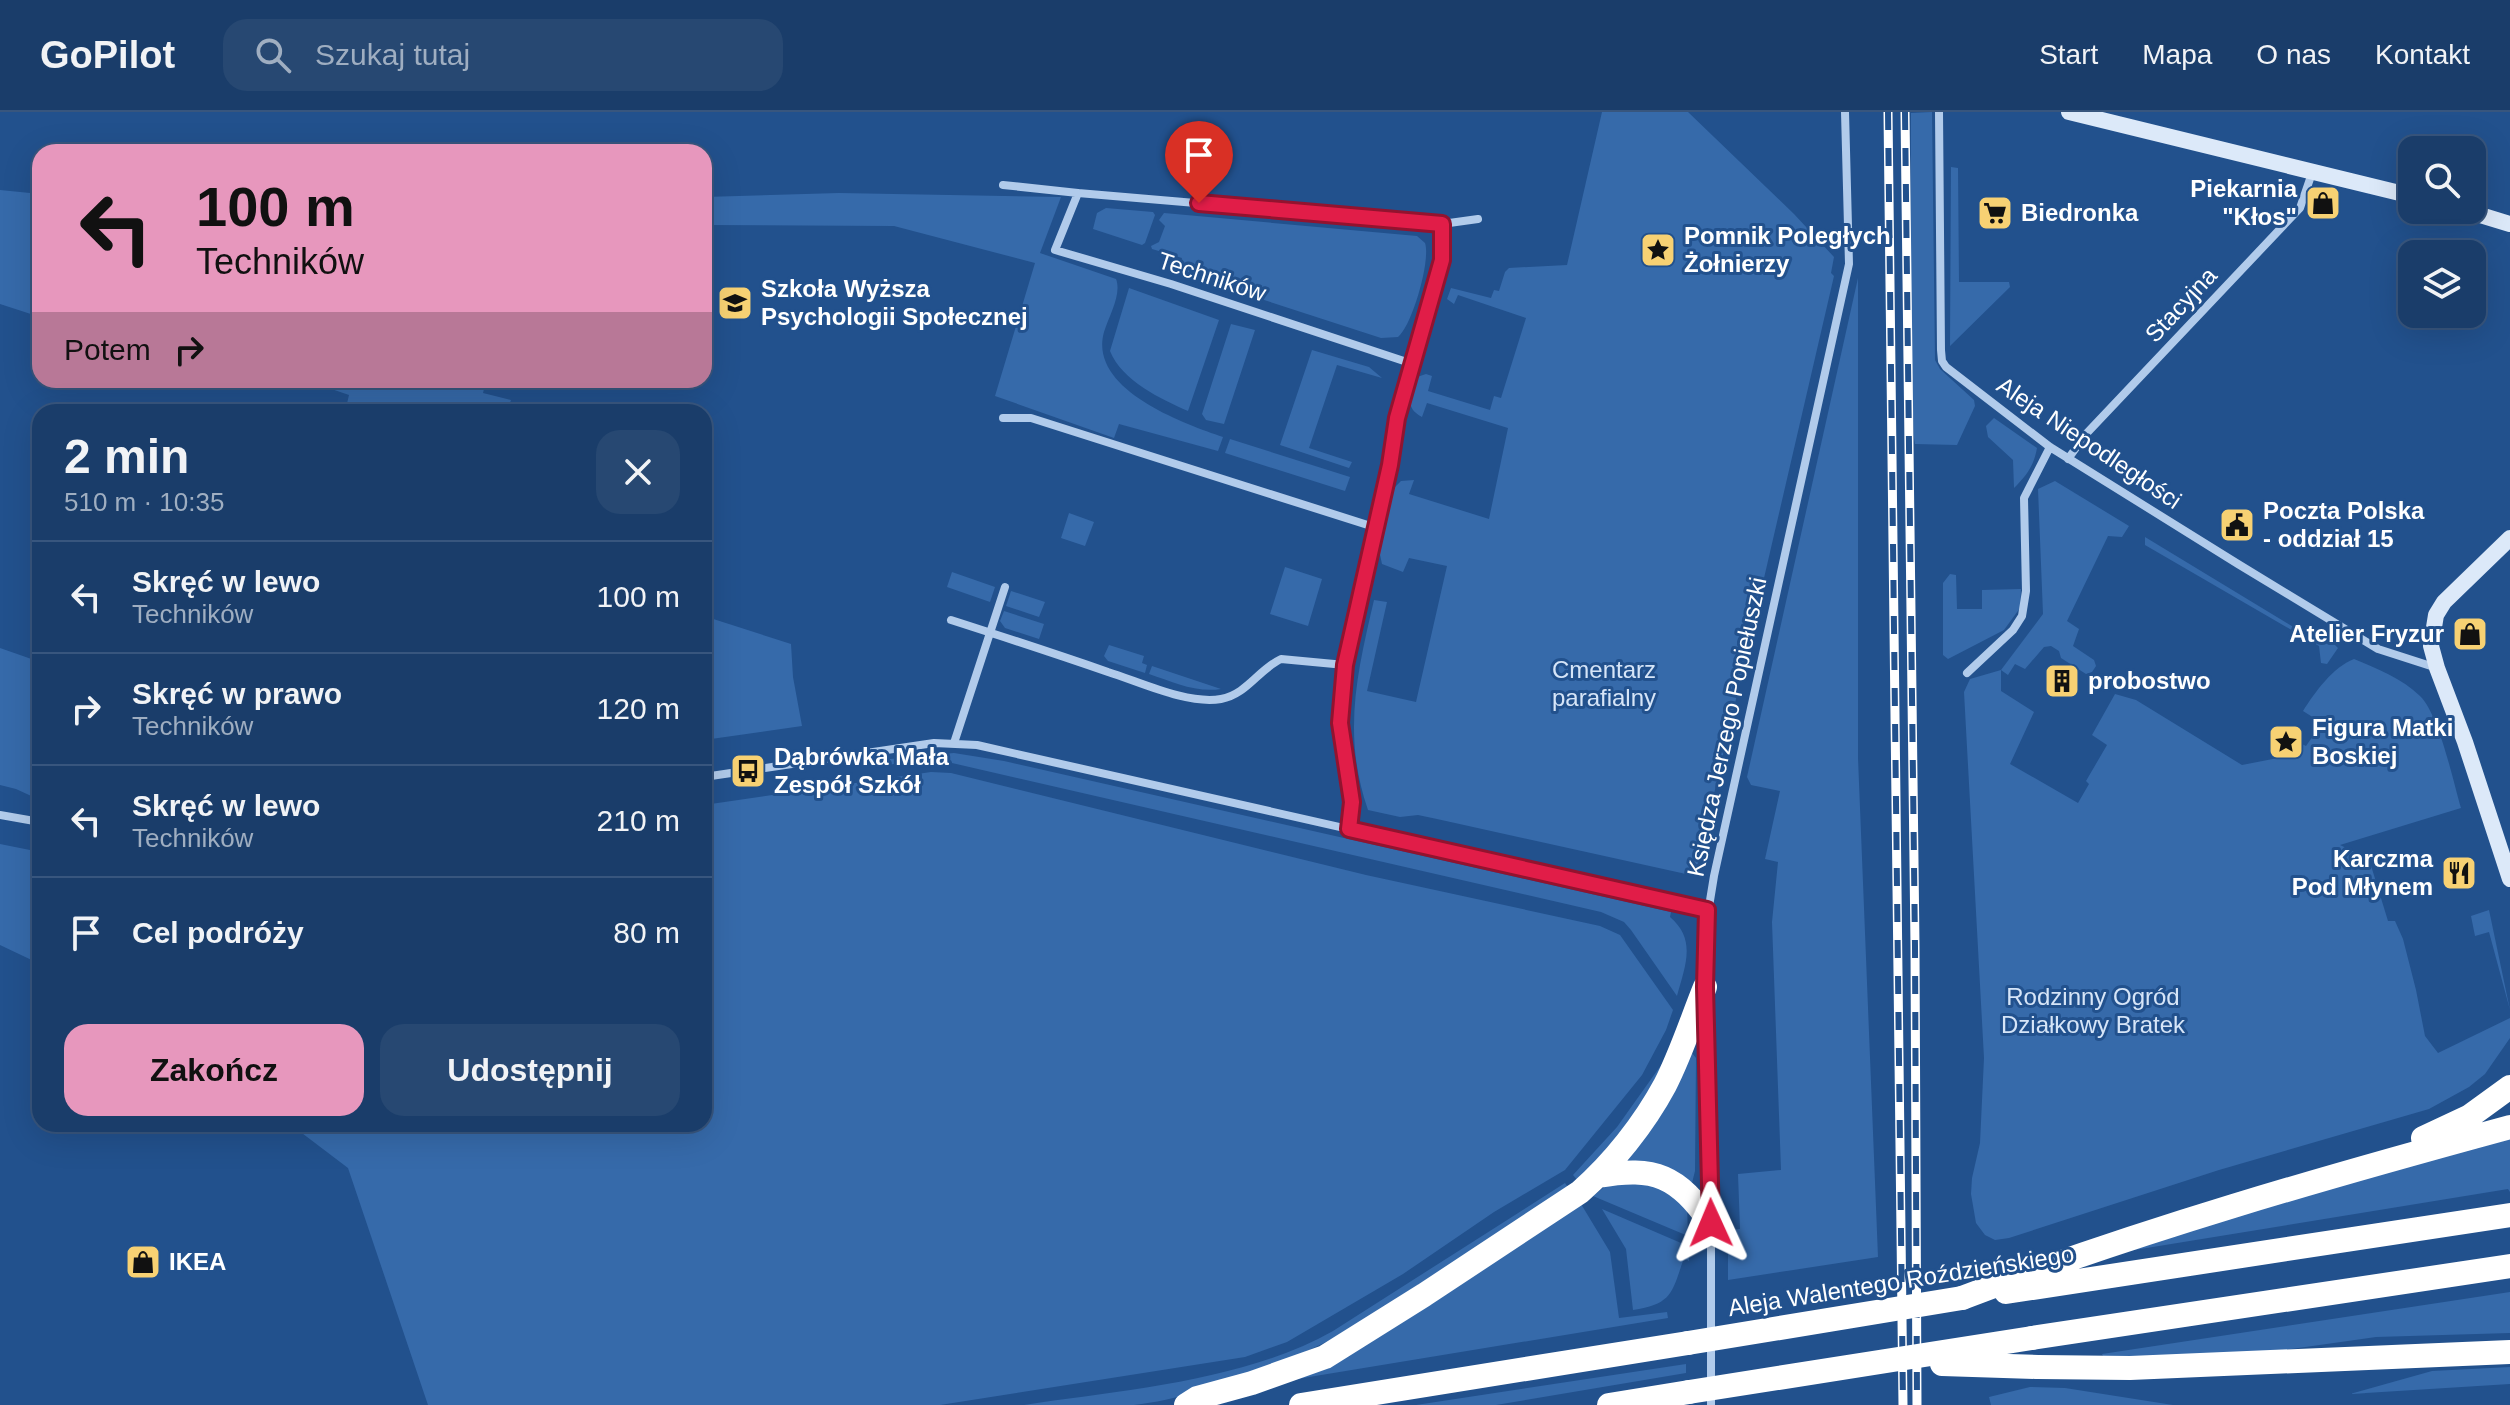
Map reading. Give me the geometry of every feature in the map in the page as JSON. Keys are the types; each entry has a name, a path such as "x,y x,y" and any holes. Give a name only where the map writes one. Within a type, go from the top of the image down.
{"highway":[{"path":"1186,1405 1197,1398 1252,1383 1325,1357 1532,1225 1598,1176 1641,1122 1665,1085 1705,987"},
{"path":"2367,1166 2470,1116 2510,1087"},
{"path":"2026,1282 2171,1226 2367,1166 2510,1127"},
{"path":"1598,1176 1627,1171 1652,1173 1675,1184 1693,1198 1711,1223"},
{"name":"Aleja Walentego Roździeńskiego","path":"1301,1405 1962,1298 2026,1282 2510,1215"},
{"path":"1609,1405 2510,1266"},
{"path":"1883,1362 2145,1368 2510,1352"}],"street":[{"name":"Księdza Jerzego Popiełuszki","path":"1711,1405 1711,1223 1705,987 1707,910 1849,264 1845,112"},
{"name":"Aleja Niepodległości","path":"1939,112 1942,361 1953,374 2068,459 2378,649 2437,668"},
{"path":"2069,112 2398,193"},
{"name":"Stacyjna","path":"2068,459 2086,434 2300,208 2312,173"},
{"path":"1003,185 1442,224 1478,219"},
{"name":"Techników","path":"1078,193 1055,250 1186,289 1413,364"},
{"path":"2486,217 2510,224"},
{"path":"1349,829 1352,802 1340,723 1345,665 1390,465 1397,418 1442,260 1442,224"},
{"path":"1003,418 1031,418 1374,527"},
{"path":"1967,673 2013,630 2022,616 2026,591 2024,498 2050,447"},
{"path":"2510,538 2459,586 2436,615 2431,646 2510,879"},
{"path":"954,743 1005,587"},
{"path":"951,620 1143,683 1206,700 1247,688 1281,659 1345,665"},
{"path":"712,776 934,743 977,745 1707,910"},
{"path":"0,815 32,821"}],"green space":[{"name":"Cmentarz parafialny","path":"1602,112 1688,112 1834,257 1831,273 1834,276 1695,876 1418,815 1400,817 1368,810 1356,756 1355,704 1374,600 1387,602 1367,691 1416,702 1447,566 1409,558 1403,572 1382,564 1379,550 1394,488 1401,481 1414,480 1409,494 1489,519 1508,428 1427,403 1422,417 1410,404 1417,377 1432,376 1428,391 1490,410 1494,396 1501,398 1526,318 1458,295 1454,304 1447,299 1451,288 1491,298 1494,290 1499,291 1509,268 1567,265"},
{"path":"1932,112 1935,360 1940,369 1974,400 1975,406 1957,445 1915,444 1914,438 1910,335 1911,113"},
{"path":"1951,167 1958,168 1959,282 2009,282 2010,287 1950,346"},
{"path":"0,190 32,193 32,314 0,304"},
{"path":"839,193 1061,197 1040,253 1116,279 1116,298 1104,332 1103,352 1110,370 1124,387 1142,401 1185,423 1223,437 1218,451 1119,424 1114,438 995,396 1035,263 894,226 712,225 712,197"},
{"path":"1106,208 1153,212 1155,215 1145,243 1142,245 1093,229 1097,213"},
{"path":"1164,213 1417,236 1425,243 1425,263 1409,320 1398,337 1381,338 1178,272 1182,258 1152,249 1151,246 1159,242 1165,226 1159,220"},
{"path":"1858,278 1858,758 1878,1257 1728,1280 1728,1230 1740,1229 1738,1174 1781,1170 1772,922 1778,862 1765,859 1780,791 1751,785 1747,777"},
{"path":"1129,288 1219,320 1188,411 1133,380 1110,351"},
{"path":"1231,324 1255,330 1224,424 1206,420 1202,414"},
{"path":"1312,350 1369,367 1382,378 1337,365 1309,448 1352,462 1349,468 1280,445"},
{"path":"328,388 484,388 483,393 511,400 510,404 347,404 349,395"},
{"path":"1994,418 2037,448 2029,470 2014,488 2013,460 1988,437 1986,426"},
{"path":"1230,439 1350,477 1345,491 1225,453"},
{"path":"2055,481 2129,526 2122,537 2108,536 2067,621 2079,629 2073,646 2094,660 2096,666 2086,674 2061,658 2059,651 2051,646 2044,647 2025,669 2015,664 2008,675 2001,670 2043,614 2038,489"},
{"path":"1069,513 1094,522 1085,546 1061,538"},
{"path":"2145,537 2310,637 2315,632 2338,648 2327,664 2321,663 2319,646 2145,545"},
{"path":"1285,567 1322,579 1308,626 1270,614"},
{"path":"952,572 995,587 990,602 947,587"},
{"path":"1950,574 1956,575 1957,609 1982,609 1982,590 2021,589 2020,608 2004,630 1948,659 1943,655 1943,583"},
{"path":"1011,591 1045,602 1039,617 1006,606"},
{"path":"1004,611 1044,624 1039,639 1005,628 1000,621"},
{"path":"712,619 791,644 793,677 802,726 712,739"},
{"path":"1109,645 1144,656 1142,663 1147,665 1145,673 1108,661 1104,656"},
{"path":"0,648 32,659 32,796 0,785"},
{"name":"Rodzinny Ogród Działkowy Bratek","path":"2354,659 2406,684 2420,696 2433,717 2461,808 2340,845 2369,859 2388,921 2395,921 2403,939 2425,1036 2438,1053 2510,1018 2510,1038 2485,1074 2469,1087 2429,1109 2219,1170 2009,1238 1995,1240 1985,1235 1976,1223 1971,1194 1980,1143 1984,1058 1964,692 1970,679 2001,670 2001,691 2034,712 2010,764 2078,803 2089,784 2086,781 2107,745 2092,735 2115,694 2136,700 2242,765 2283,757 2294,740 2306,746 2322,723 2303,711 2332,674"},
{"path":"1152,666 1221,689 1194,688 1149,674"},
{"path":"954,753 1004,761 1671,912 1670,917 1684,935 1687,954 1677,996 1624,922 1601,912 952,763 920,760 881,766 880,760"},
{"path":"931,772 951,773 1366,875 1600,926 1620,935 1673,1010 1642,1075 1565,1170 1494,1212 1403,1274 1287,1342 1245,1357 940,1405 428,1405 348,1168 301,1132 712,1132 712,804"},
{"path":"0,844 32,850 32,960 0,945"},
{"path":"2489,910 2510,1010 2489,932 2475,936 2471,916"},
{"path":"1692,1053 1696,1058 1695,1171 1692,1183 1626,1163"},
{"path":"1664,1061 1641,1109 1578,1181 1573,1175 1617,1127"},
{"path":"2510,1135 2510,1192 2508,1189 2122,1252 2268,1206"},
{"path":"1649,1180 1687,1205 1688,1236 1593,1196 1607,1185"},
{"path":"1565,1183 1569,1189 1336,1337 1291,1358 1238,1379 1158,1401 1134,1405 1024,1405 1183,1381 1262,1362 1299,1348 1333,1331"},
{"path":"1581,1204 1610,1252 1619,1318 1667,1312 1668,1318 1297,1379"},
{"path":"1602,1209 1688,1246 1689,1261 1684,1258 1673,1288 1664,1300 1633,1310 1626,1249"},
{"path":"2510,1292 2510,1333 2376,1337 2270,1352 2104,1358 2102,1354"},
{"path":"1686,1364 1686,1373 1496,1405 1416,1405"},
{"path":"2510,1367 2510,1384 2350,1394 2432,1371"},
{"path":"2030,1387 2065,1388 2173,1405 1991,1405 1989,1397"}],"railway":[{"path":"1888,112 1903,1405"},
{"path":"1905,112 1917,1405"}],"place":[{"name":"Piekarnia \"Kłos\"","path":"2323,203"},
{"name":"Biedronka","path":"1995,213"},
{"name":"Pomnik Poległych Żołnierzy","path":"1658,250"},
{"name":"Szkoła Wyższa Psychologii Społecznej","path":"735,303"},
{"name":"Poczta Polska - oddział 15","path":"2237,525"},
{"name":"Atelier Fryzur","path":"2470,634"},
{"name":"probostwo","path":"2062,681"},
{"name":"Figura Matki Boskiej","path":"2286,742"},
{"name":"Dąbrówka Mała Zespół Szkół","path":"748,771"},
{"name":"Karczma Pod Młynem","path":"2459,873"},
{"name":"IKEA","path":"143,1262"}],"route":[{"path":"1199,203 1442,224 1442,260 1397,418 1390,465 1363,573 1345,665 1340,723 1352,802 1349,829 1707,910 1705,987 1711,1223"}]}
